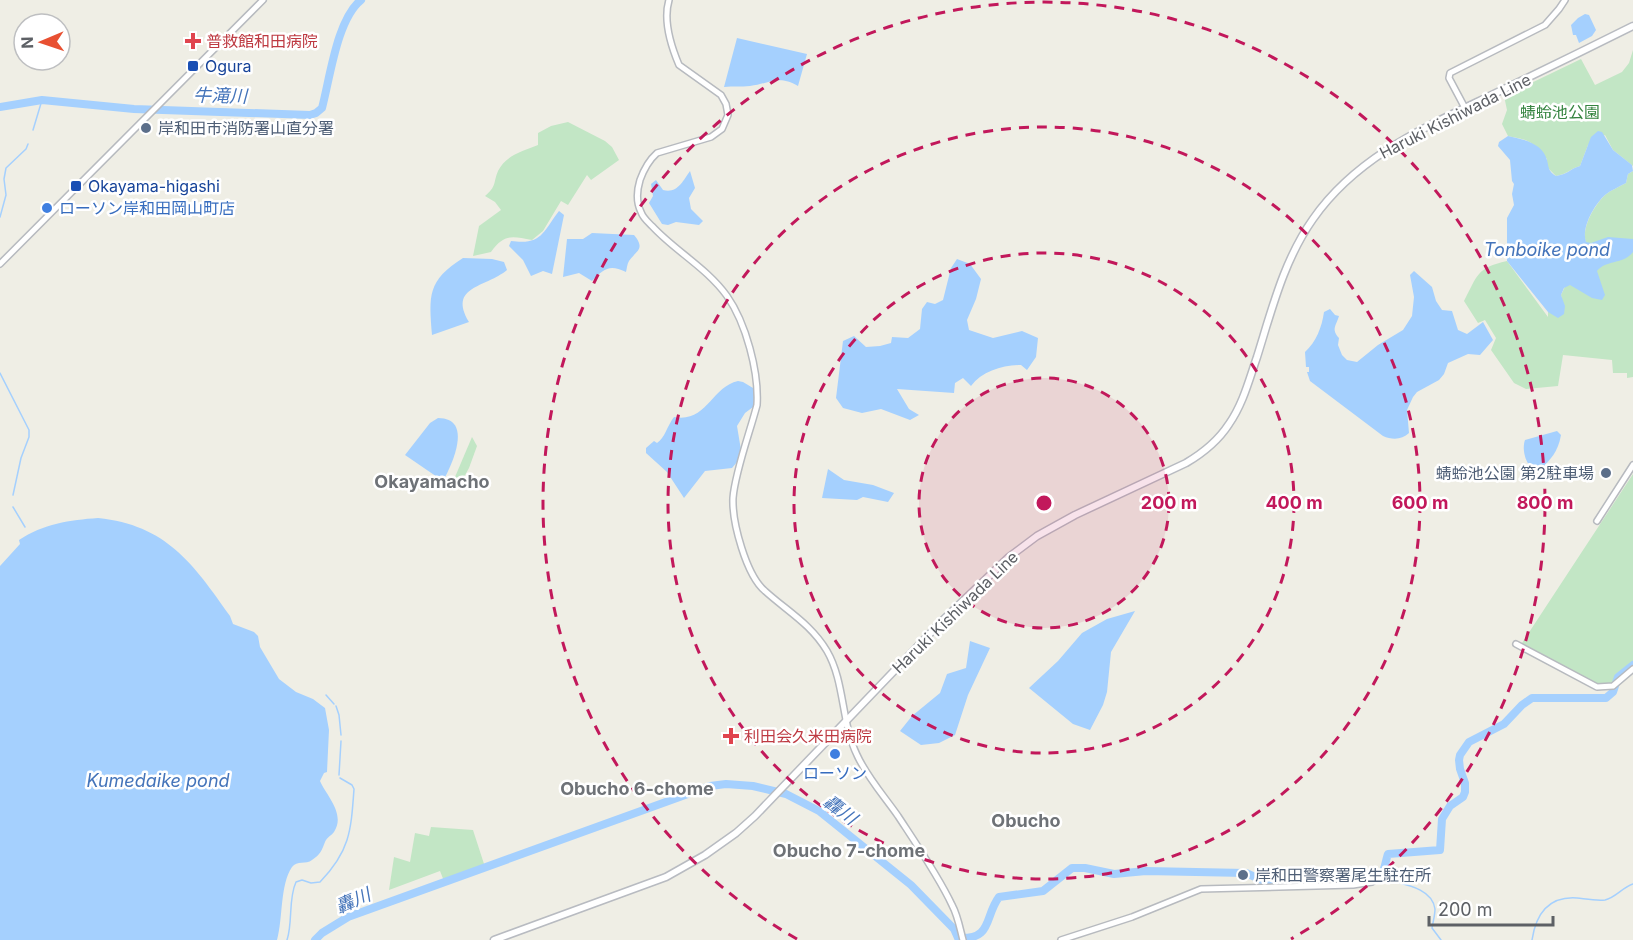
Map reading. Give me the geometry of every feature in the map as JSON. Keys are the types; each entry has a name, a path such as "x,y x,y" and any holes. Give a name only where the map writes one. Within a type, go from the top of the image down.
{"main road":[{"name":"Haruki Kishiwada Line","path":"494,940 666,877 705,855 736,833 941,622 1009,557 1037,536 1075,515 1171,471 1210,446 1229,424 1244,396 1286,269 1304,232 1325,203 1353,174 1382,152 1465,108 1633,26"}],"street":[{"path":"0,264 263,0"},
{"path":"669,0 668,23 679,65 721,95 728,115 725,126 717,134 657,153 649,160 643,170 638,188 638,205 642,215 658,233 720,286 744,327 758,395 733,498 745,560 763,590 813,630 828,652 837,677 846,722 856,754 908,832 953,906 963,940"},
{"path":"1465,108 1449,78 1450,73 1545,25 1565,0"},
{"path":"1597,521 1633,465"},
{"path":"1516,644 1597,687 1613,686 1633,669"},
{"path":"1060,940 1132,917 1201,889 1240,886 1310,888 1343,886 1367,884 1377,881 1378,878"}],"green space":[{"name":"蜻蛉池公園","path":"1633,50 1633,166 1613,150 1605,135 1588,145 1580,166 1556,176 1547,167 1547,159 1534,145 1526,140 1508,136 1502,124 1507,110 1504,96 1581,59 1595,85 1622,72 1629,63"},
{"path":"568,122 605,141 612,147 619,160 591,180 587,175 568,205 561,201 543,231 532,240 504,239 491,252 473,256 479,226 501,210 495,202 485,196 493,187 501,166 515,154 538,145 538,133 551,126"},
{"path":"1633,171 1633,377 1627,378 1627,373 1613,373 1612,360 1563,355 1558,386 1526,389 1514,383 1491,350 1496,338 1485,320 1478,323 1464,301 1476,279 1483,270 1507,261 1548,317 1548,312 1562,300 1561,295 1586,243 1585,231 1593,211 1605,195 1626,183 1628,174"},
{"path":"472,437 477,446 469,468 459,486 452,484"},
{"path":"1633,474 1633,663 1617,676 1614,683 1598,684 1523,646 1522,643"},
{"path":"431,827 473,830 485,867 444,881 440,871 389,890 394,857 410,862 415,833 429,836"}],"water":[{"path":"1585,14 1589,15 1596,30 1592,36 1579,43 1576,35 1573,35 1571,25"},
{"path":"737,38 807,54 798,86 779,80 750,86 724,87"},
{"name":"Tonboike pond","path":"1598,131 1602,132 1613,150 1632,165 1633,171 1628,174 1626,183 1607,193 1597,205 1585,230 1586,242 1591,243 1608,237 1633,239 1633,252 1625,259 1605,265 1597,271 1605,295 1602,300 1592,298 1570,285 1564,288 1561,295 1565,306 1564,314 1558,318 1548,312 1507,261 1507,218 1514,205 1512,194 1514,184 1510,160 1498,146 1499,142 1508,136 1537,146 1545,154 1549,169 1556,176 1580,166 1591,137"},
{"path":"690,171 695,188 689,198 691,209 703,221 699,225 676,222 668,225 662,224 649,203 653,196 651,184 656,180 663,190 672,190 679,186"},
{"path":"559,211 564,215 552,274 543,271 531,276 523,260 509,246 511,241 529,241 540,236"},
{"path":"592,233 634,235 640,247 628,262 626,272 615,268 607,269 592,281 579,273 563,277 567,239 583,239"},
{"path":"463,258 492,259 504,262 507,270 466,294 463,301 469,322 432,335 433,290 443,274"},
{"path":"957,259 970,264 981,279 967,320 969,330 993,338 1022,331 1038,338 1036,357 1027,370 1021,365 1000,368 981,376 971,386 963,378 955,383 954,393 897,389 909,409 919,415 910,420 881,409 862,413 843,408 836,398 843,341 854,336 866,347 891,343 892,337 908,338 920,329 922,309 927,302 935,304 943,300 951,268"},
{"path":"1414,271 1432,287 1436,301 1442,310 1452,311 1458,330 1467,334 1483,322 1493,340 1480,355 1468,354 1448,363 1439,380 1417,392 1407,410 1409,433 1397,439 1383,436 1310,381 1305,352 1318,334 1324,312 1330,309 1339,316 1335,330 1342,355 1347,360 1357,362 1378,345 1403,330 1412,316 1414,297 1410,275"},
{"path":"738,381 753,388 755,397 753,407 745,413 737,426 741,450 737,462 732,468 705,471 684,498 667,472 646,453 646,448 654,441 657,443 660,441 674,417 694,415 721,390"},
{"path":"438,418 449,420 455,425 458,433 455,453 443,481 405,455 430,423"},
{"path":"1557,431 1561,435 1556,451 1539,471 1535,470 1526,459 1525,440"},
{"path":"828,469 844,480 873,485 894,493 888,502 863,497 857,500 822,498"},
{"name":"Kumedaike pond","path":"98,518 122,522 142,529 160,538 176,550 203,579 230,616 233,624 254,632 258,636 260,647 279,679 296,692 313,699 325,708 329,730 327,772 320,781 334,805 338,818 337,825 317,856 310,861 294,865 288,874 277,940 0,940 0,566 20,544 19,540 38,530 77,520"},
{"path":"1135,611 1111,652 1107,692 1090,730 1073,724 1029,688 1058,661 1082,633 1107,619"},
{"path":"970,641 990,648 968,695 955,735 939,743 921,745 900,731 912,716 940,693 947,674 966,668"}],"waterway":[{"name":"牛滝川","path":"0,107 42,100 134,109 310,115 322,108 340,35 353,9 361,0"},
{"path":"33,130 42,100"},
{"path":"0,217 6,195 4,179 6,168 26,149 28,144"},
{"path":"0,373 29,430 13,495"},
{"path":"13,507 25,527"},
{"path":"1337,883 1361,881 1378,876 1383,871 1388,854 1440,850 1442,819 1450,806 1463,797 1465,792 1459,760 1469,742 1504,724 1532,698 1606,698 1613,692 1618,677 1633,665"},
{"path":"326,695 334,704"},
{"path":"336,706 341,735"},
{"path":"339,775 341,741"},
{"path":"287,940 292,896 296,882 302,880 311,883 320,882 338,860 347,840 352,817 354,789 352,785 340,778"},
{"name":"轟川","path":"315,940 348,917 710,786 726,784 753,786 786,794 819,811 911,885 954,929 958,938 969,938 982,931 999,897 1043,891 1072,868 1085,868 1114,874 1146,871 1246,873 1264,881 1310,884"},
{"path":"1381,878 1414,887 1428,895 1435,909 1432,928 1441,940"},
{"path":"1532,940 1540,915 1545,908 1558,900 1567,898 1605,900 1633,884"}],"place":[{"name":"普救館和田病院","path":"193,41"},
{"name":"Ogura","path":"193,66"},
{"name":"岸和田市消防署山直分署","path":"146,128"},
{"name":"Okayama-higashi","path":"76,186"},
{"name":"ローソン岸和田岡山町店","path":"47,208"},
{"name":"蜻蛉池公園 第2駐車場","path":"1606,473"},
{"name":"利田会久米田病院","path":"731,736"},
{"name":"ローソン","path":"835,754"},
{"name":"岸和田警察署尾生駐在所","path":"1243,875"}],"district":[{"name":"Okayamacho","path":"432,482"},
{"name":"Obucho 6-chome","path":"637,789"},
{"name":"Obucho","path":"1026,821"},
{"name":"Obucho 7-chome","path":"849,851"}]}
